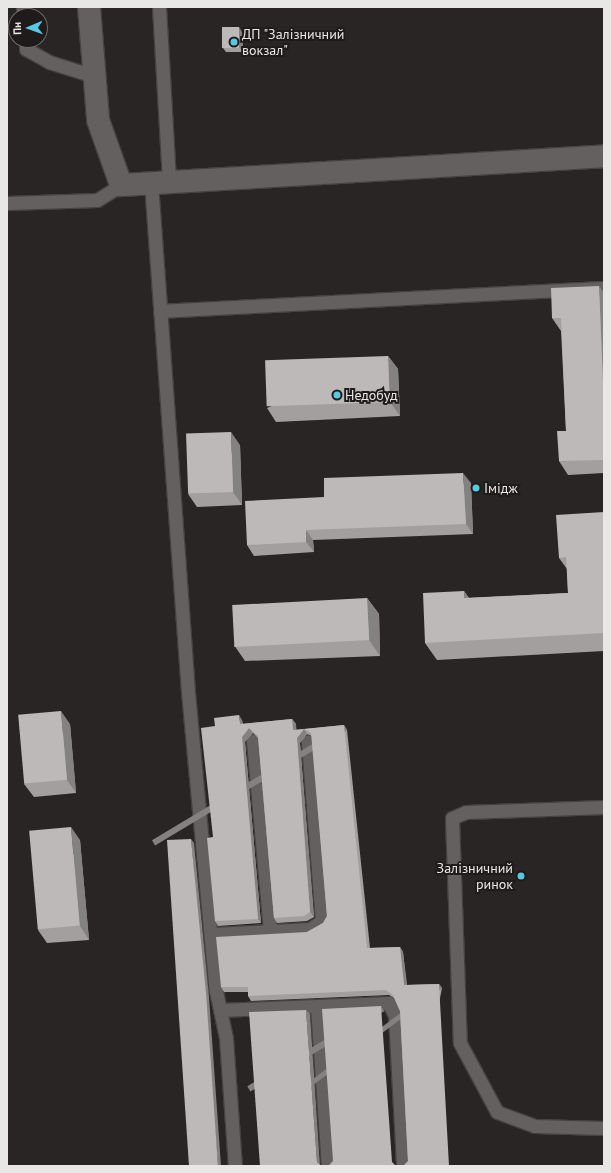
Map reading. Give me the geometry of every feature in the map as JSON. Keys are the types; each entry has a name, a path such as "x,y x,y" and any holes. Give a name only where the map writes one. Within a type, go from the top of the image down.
{"street":[{"path":"89,7 98,120 121,185 604,156"}],"lane":[{"path":"159,7 160,311 188,692 220,1010 226,1038 235,1166"},
{"path":"26,48 49,62 94,76"},
{"path":"7,202 97,200 121,185"},
{"path":"160,311 604,288"},
{"path":"253,741 270,931"},
{"path":"212,934 310,929 322,921 308,742"},
{"path":"604,807 466,812 452,818 460,1043 497,1112 535,1126 604,1128"},
{"path":"220,1010 389,1003 395,1016 403,1166"},
{"path":"317,1006 328,1166"}],"building":[{"name":"ДП \"Залізничний вокзал\"","path":"222,27 239,27 239,48 222,48"},
{"path":"599,286 604,407 604,460 559,461 557,431 566,431 561,318 552,318 551,288"},
{"name":"Недобуд","path":"388,356 390,402 267,406 265,360"},
{"path":"231,432 233,492 188,494 186,434"},
{"path":"463,473 466,524 306,530 306,542 247,545 245,501 324,497 324,478"},
{"path":"604,512 604,633 425,643 423,593 464,591 464,598 568,593 566,557 559,558 556,515"},
{"path":"367,598 369,640 234,647 232,605"},
{"path":"61,711 67,780 24,783 18,715"},
{"path":"239,715 240,724 292,719 293,730 344,725 367,948 400,947 404,985 439,984 449,1166 403,1166 408,1161 400,1011 393,995 386,990 248,996 248,987 221,987 216,937 307,932 323,923 327,916 311,733 304,729 297,738 310,912 304,916 274,918 258,736 249,728 242,737 258,919 215,921 207,838 213,837 201,728 215,726 214,718"},
{"path":"71,827 80,926 38,929 29,831"},
{"path":"191,839 206,993 218,1166 189,1166 167,840"},
{"path":"381,1006 392,1162 396,1166 328,1166 333,1161 322,1009"},
{"path":"306,1010 317,1162 321,1166 260,1166 249,1012"}],"place":[{"name":"ДП \"Залізничний вокзал\"","path":"234,42"},
{"name":"Недобуд","path":"337,395"},
{"name":"Імідж","path":"476,488"},
{"name":"Залізничний ринок","path":"521,876"}]}
